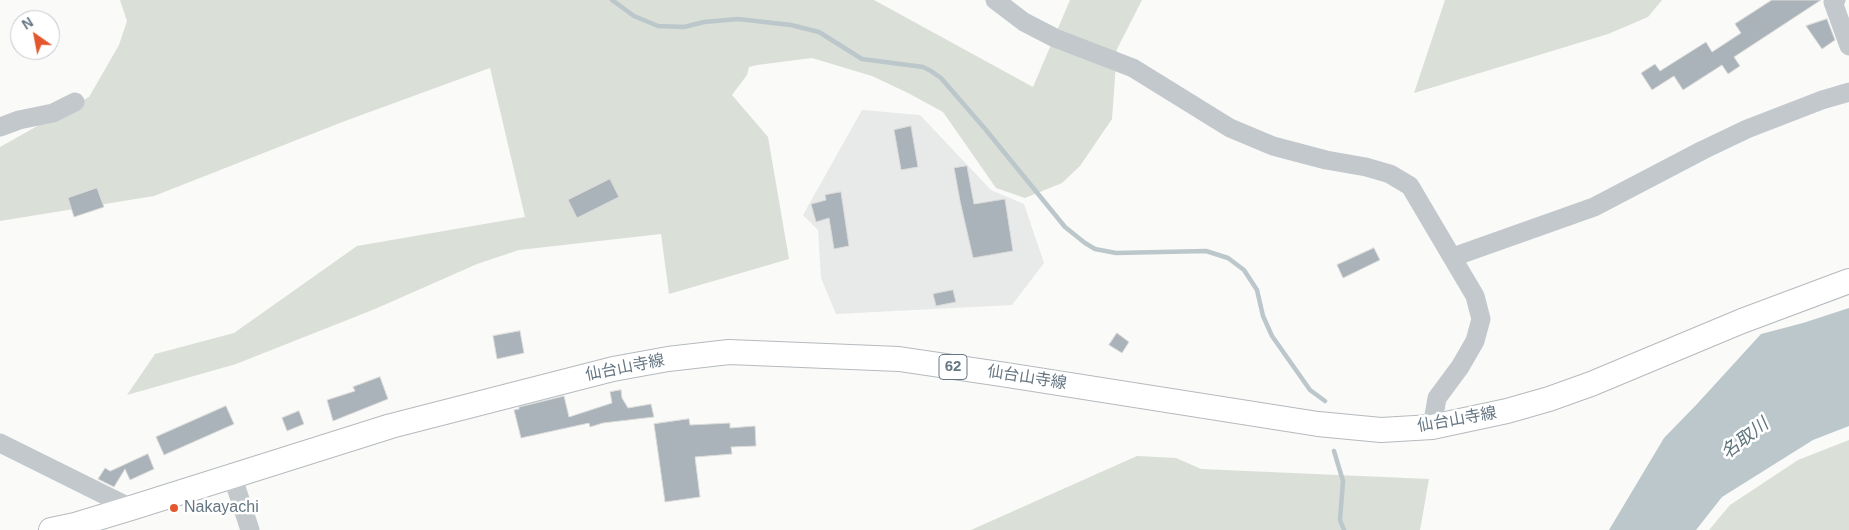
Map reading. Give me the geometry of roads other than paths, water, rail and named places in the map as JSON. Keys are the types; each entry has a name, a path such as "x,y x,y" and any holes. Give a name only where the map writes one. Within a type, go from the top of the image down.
{"main road":[{"name":"仙台山寺線","path":"50,530 75,525 131,508 391,426 613,369 668,359 729,352 899,360 1318,424 1381,430 1432,427 1507,411 1549,399 1591,384 1742,321 1849,281"}],"street":[{"path":"995,0 1024,22 1055,38 1133,68 1230,128 1272,146 1390,174 1410,186 1475,296 1481,319 1475,341 1460,367 1437,398 1432,427"},
{"path":"1836,0 1833,2 1849,46"},
{"path":"1453,257 1594,206 1747,129 1822,100 1849,92"},
{"path":"0,126 52,113 75,102"},
{"path":"0,443 131,508"},
{"path":"232,475 250,530"}],"water":[{"name":"名取川","path":"1849,308 1849,426 1813,440 1722,497 1696,530 1609,530 1664,438 1761,334"}],"waterway":[{"path":"612,0 634,16 658,26 684,27 704,22 738,19 791,25 819,32 862,59 923,67 931,71 941,78 986,130 1065,227 1085,243 1095,249 1116,253 1206,251 1228,258 1244,270 1257,290 1263,316 1272,336 1310,390 1325,401"},
{"path":"1334,451 1343,481 1340,520 1344,530"}],"place":[{"name":"Nakayachi","path":"174,508"}]}
